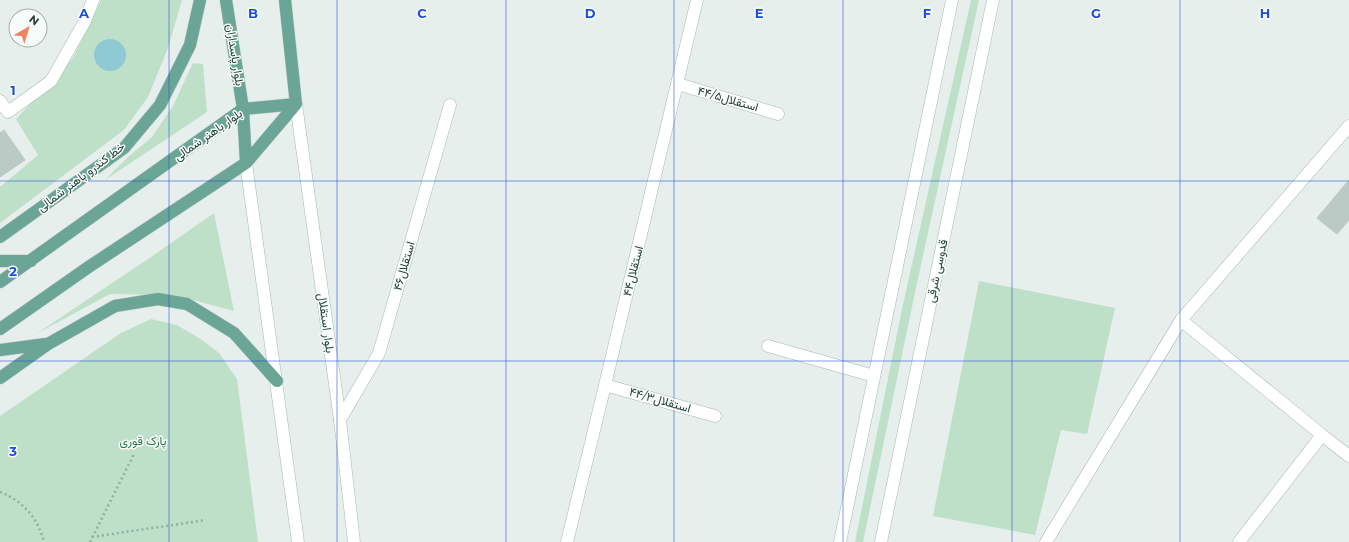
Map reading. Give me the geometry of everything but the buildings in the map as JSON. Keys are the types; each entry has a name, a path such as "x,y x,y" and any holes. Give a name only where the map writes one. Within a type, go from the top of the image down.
{"main road":[{"path":"0,101 8,112 51,81 85,21 93,0"},
{"name":"خط کندرو باهنر شمالی","path":"0,237 124,148 160,104 190,45 200,0"},
{"name":"بلوار پاسداران","path":"226,0 243,109"},
{"path":"0,329 90,266 246,163 296,104 285,0"},
{"name":"استقلال۴۴","path":"567,542 606,385 697,0"},
{"path":"840,542 952,0"},
{"name":"قدوسی شرقی","path":"881,542 993,0"},
{"name":"استقلال۴۴/۵","path":"678,84 778,114"},
{"name":"بلوار باهنر شمالی","path":"0,282 243,109 296,104"},
{"name":"بلوار استقلال","path":"296,104 340,420 354,542"},
{"name":"استقلال۴۶","path":"340,420 379,353 450,105"},
{"path":"243,109 246,163 298,542"},
{"path":"1046,542 1180,320 1349,126"},
{"path":"0,261 31,261"},
{"path":"0,378 48,344 115,306 158,299 187,304 234,333 277,381"},
{"path":"1180,320 1349,456"},
{"path":"0,350 48,344"},
{"path":"768,346 874,376"},
{"name":"استقلال۴۴/۳","path":"606,385 715,416"},
{"path":"1239,542 1322,435"}],"path":[{"path":"90,542 134,454"},
{"path":"0,492 12,497 29,511 41,530 44,542"},
{"path":"92,537 206,520"}],"green space":[{"path":"101,0 182,0 168,48 148,97 124,130 0,223 0,187 38,155 16,119 73,58"},
{"path":"971,0 979,0 917,283 863,542 855,542 902,309"},
{"path":"193,63 203,64 207,112 105,180 128,157 152,137 173,106"},
{"path":"214,213 234,311 174,295 110,294 36,334 151,257"},
{"path":"979,281 1115,308 1087,434 1061,430 1035,535 933,516"},
{"name":"پارک قوری","path":"151,319 177,325 202,340 219,353 237,379 258,542 0,542 0,416 121,333"}],"water":[{"path":"110,39 119,42 123,46 126,55 123,64 119,68 110,71 101,68 97,64 94,55 97,46 101,42"}]}
